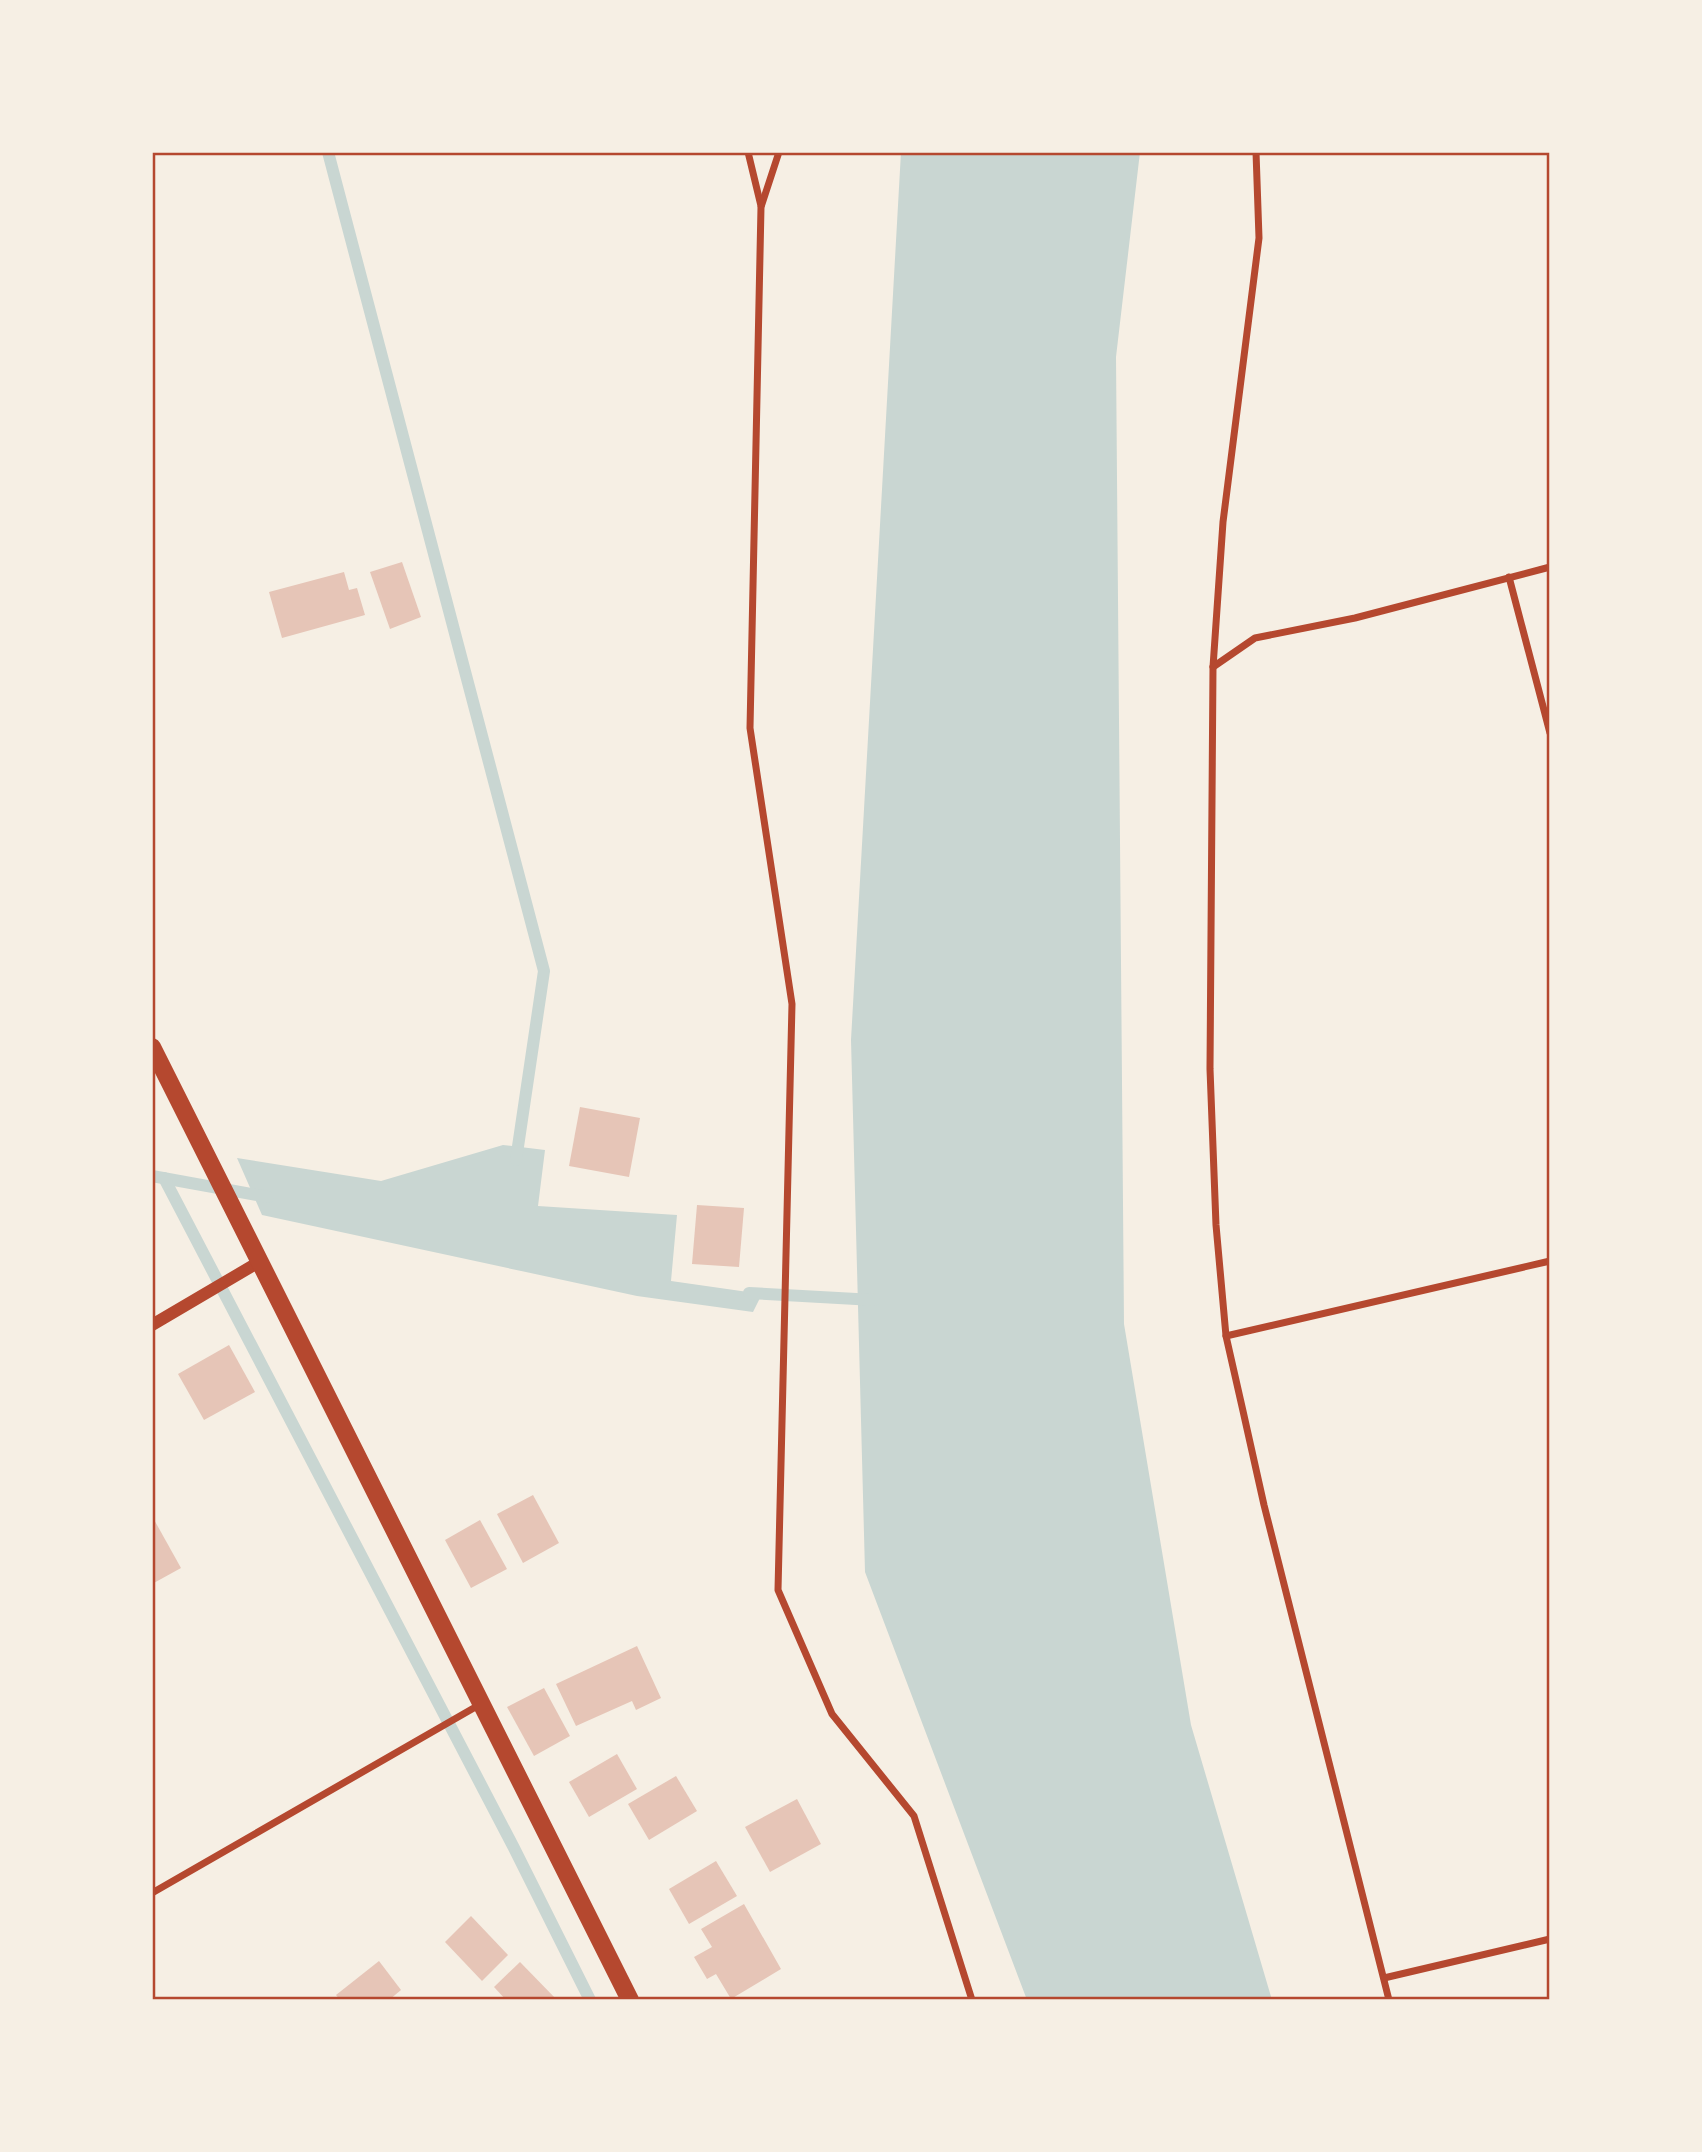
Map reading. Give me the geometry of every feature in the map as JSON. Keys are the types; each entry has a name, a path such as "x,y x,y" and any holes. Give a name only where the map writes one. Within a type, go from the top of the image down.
{"main road":[{"path":"152,1047 630,2000"}],"street":[{"path":"748,152 761,207 750,728 792,1004 778,1590 832,1714 914,1816 972,2000"},
{"path":"761,207 779,152"},
{"path":"1256,152 1259,238 1223,522 1213,667 1210,1069 1216,1225 1226,1336 1264,1505 1389,2000"},
{"path":"1213,667 1255,638 1354,618 1550,567"},
{"path":"1509,577 1550,733"},
{"path":"1226,1336 1550,1261"},
{"path":"152,1325 259,1262"},
{"path":"152,1893 482,1703"},
{"path":"1384,1978 1550,1939"}],"shaded area":[{"path":"901,152 1140,152 1116,357 1124,1324 1191,1725 1272,2000 1027,2000 865,1572 851,1040"},
{"path":"503,1145 545,1150 538,1206 677,1215 671,1281 762,1294 753,1312 637,1296 262,1215 237,1158 381,1181"}],"building":[{"path":"402,562 421,617 390,629 370,572"},
{"path":"344,572 349,590 357,588 365,615 282,638 269,592"},
{"path":"580,1107 640,1118 629,1177 569,1166"},
{"path":"697,1205 744,1208 739,1267 692,1264"},
{"path":"229,1345 255,1392 204,1420 178,1374"},
{"path":"533,1495 559,1543 523,1563 497,1514"},
{"path":"152,1516 181,1568 152,1584"},
{"path":"480,1520 507,1569 471,1588 445,1540"},
{"path":"637,1646 661,1698 636,1710 632,1701 576,1726 556,1684"},
{"path":"544,1688 570,1736 534,1756 507,1707"},
{"path":"617,1754 637,1789 589,1817 569,1782"},
{"path":"676,1776 697,1811 649,1840 628,1804"},
{"path":"797,1799 821,1844 770,1872 745,1827"},
{"path":"716,1861 737,1896 689,1924 669,1889"},
{"path":"744,1904 781,1969 731,1999 716,1974 707,1979 694,1957 712,1947 701,1929"},
{"path":"471,1916 508,1955 482,1981 445,1942"},
{"path":"379,1961 401,1990 389,2000 340,2000 336,1995"},
{"path":"520,1962 557,2000 506,2000 494,1987"}],"waterway":[{"path":"328,152 544,971 516,1160"},
{"path":"152,1176 268,1197"},
{"path":"164,1178 514,1848 590,2000"},
{"path":"749,1293 874,1300"}]}
